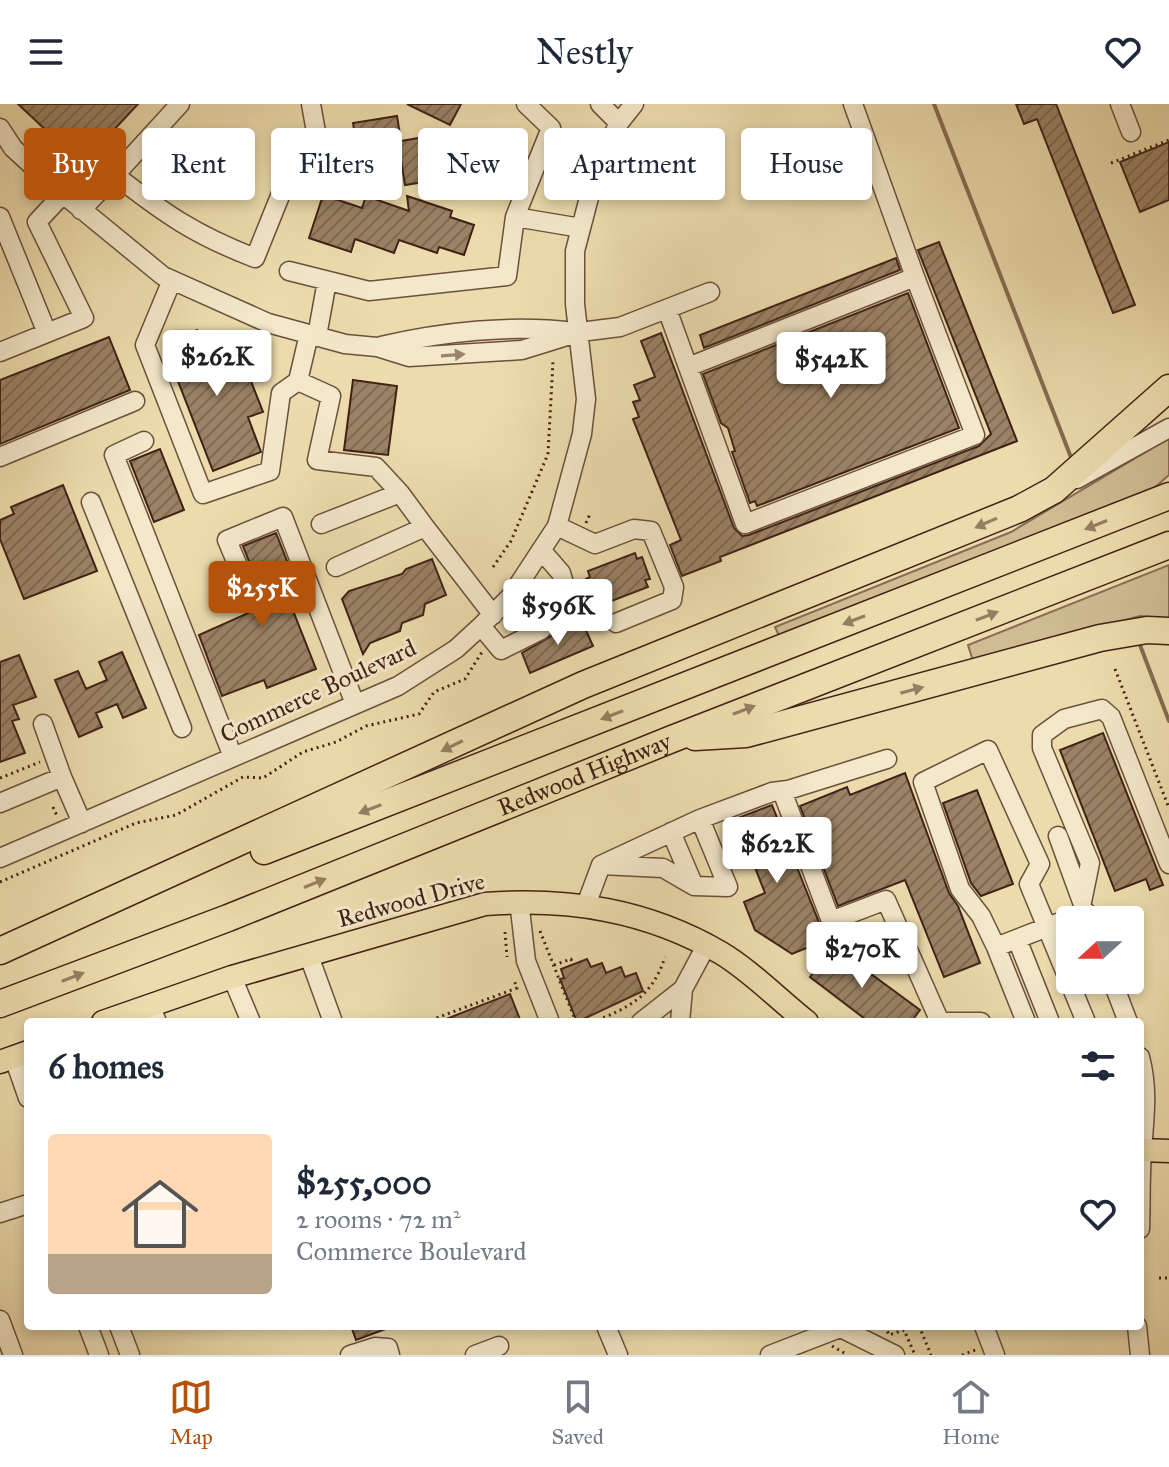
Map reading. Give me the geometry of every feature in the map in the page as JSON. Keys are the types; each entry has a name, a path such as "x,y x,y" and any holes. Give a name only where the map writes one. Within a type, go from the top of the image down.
{"highway":[{"path":"0,953 571,690 964,533 1054,490 1169,388"},
{"name":"Redwood Highway","path":"0,953 1169,496"},
{"name":"Redwood Highway","path":"0,1004 228,918 672,739 1169,545"},
{"path":"672,739 746,734 1100,638 1147,630 1169,631"}],"main road":[{"name":"Redwood Drive","path":"128,1018 153,1014 232,977 485,904 519,901 586,905 655,921 723,955 802,1018"},
{"path":"1144,1150 1169,1151"}],"street":[{"path":"126,163 180,104"},
{"path":"126,184 169,217 204,238 255,258 284,186 319,149 311,104"},
{"path":"289,271 369,291 507,276 515,217 551,128 526,104"},
{"path":"600,104 619,123"},
{"name":"Commerce Boulevard","path":"0,858 398,686 456,649 511,596 557,526 582,434 586,399 575,304 575,251 597,167 619,123 634,104"},
{"path":"667,309 745,524 975,435 853,104"},
{"path":"1120,104 1131,132"},
{"path":"0,128 6,146 24,161"},
{"path":"0,352 84,318 37,222 57,200"},
{"path":"70,200 172,280 268,323 377,347 418,338 540,327 580,332 620,327 710,292"},
{"path":"81,210 91,200"},
{"path":"0,217 47,333"},
{"path":"515,217 581,228"},
{"path":"688,367 915,277"},
{"path":"172,280 145,345 203,494 270,471 281,393 298,381 327,281"},
{"path":"298,381 331,396 317,460 376,467 425,527 487,620 501,650 541,630 569,601 561,573 541,550"},
{"path":"0,457 135,401"},
{"path":"1054,490 1169,428"},
{"path":"144,441 114,455 233,757"},
{"path":"321,524 400,493"},
{"path":"91,502 182,728"},
{"path":"251,597 227,540 283,517 355,704"},
{"path":"557,526 595,544 634,529 651,531 674,587 672,600 616,623"},
{"path":"336,567 425,527"},
{"path":"1086,906 1090,863 1042,748 1042,735 1064,719 1102,709 1111,717 1169,864"},
{"path":"43,724 82,823"},
{"path":"1024,1018 981,916 960,889 923,782 988,750 1040,864 1029,884 1084,1018"},
{"path":"586,905 601,865 700,819 887,759"},
{"path":"0,803 62,777"},
{"path":"782,791 831,921 886,900 940,1018"},
{"path":"601,865 663,868 694,886 728,887 700,819"},
{"path":"671,832 694,886"},
{"path":"1058,836 1084,906"},
{"path":"519,901 526,961 548,1018"},
{"path":"996,947 1056,924"},
{"path":"1017,939 1048,1018"},
{"path":"680,1018 683,989 706,946"},
{"path":"309,956 332,1018"},
{"path":"232,977 249,1018"},
{"path":"646,1018 683,989"},
{"path":"1117,994 1126,1018"},
{"path":"14,1057 24,1086"},
{"path":"1144,1071 1148,1112 1144,1134"},
{"path":"0,1213 24,1205"},
{"path":"0,1320 13,1355"},
{"path":"90,1330 99,1355"},
{"path":"121,1330 130,1355"},
{"path":"608,1330 618,1355"},
{"path":"770,1355 835,1330"},
{"path":"849,1330 895,1355"},
{"path":"985,1330 988,1351"},
{"path":"1137,1330 1140,1355"},
{"path":"475,1355 499,1346"},
{"path":"350,1355 383,1351"}],"path":[{"path":"1111,163 1169,140"},
{"path":"493,567 511,541 548,454 553,361"},
{"path":"1115,669 1169,808"},
{"path":"0,778 55,757"},
{"path":"53,807 57,816"},
{"path":"540,931 574,1018"},
{"path":"505,932 507,957"},
{"path":"602,1018 633,1006 646,995 665,957"},
{"path":"554,965 571,959 573,964"},
{"path":"436,1018 517,988 514,980"},
{"path":"1159,1278 1169,1278"},
{"path":"887,1330 889,1335 904,1330 915,1355"},
{"path":"921,1330 931,1355"},
{"path":"962,1355 988,1351"}],"shaded area":[{"path":"1169,438 1169,475 1153,489 781,640 775,627 1011,532"},
{"path":"1169,565 1169,619 1140,616 973,661 968,645"}],"building":[{"path":"18,104 138,104 116,128 44,128"},
{"path":"407,104 461,104 450,125"},
{"path":"1016,104 1056,104 1135,305 1113,313 1037,119 1024,124"},
{"path":"397,116 399,128 354,128 353,123"},
{"path":"418,138 418,183 405,185 402,141"},
{"path":"1169,142 1169,200 1140,212 1120,162"},
{"path":"407,196 452,211 450,217 474,225 464,255 439,247 437,253 399,240 394,253 355,239 351,252 309,238 321,200 338,200 362,208 365,200 377,200 409,211"},
{"path":"939,242 1017,441 720,557 721,561 682,576 670,545 681,540 633,419 639,417 633,402 640,400 634,385 655,377 641,341 661,333 734,528 742,536 749,535 979,446 991,434 918,250"},
{"path":"896,258 900,270 704,348 700,335"},
{"path":"908,293 959,428 757,506 755,501 750,503 732,452 735,451 728,428 721,423 703,374"},
{"path":"197,330 203,345 217,339 223,354 238,348 263,412 248,417 261,452 213,471 169,358 172,357 167,342"},
{"path":"109,337 130,390 0,444 0,380"},
{"path":"353,380 397,386 388,455 344,450"},
{"path":"160,449 184,510 154,522 130,461"},
{"path":"63,485 97,571 24,599 0,539 0,520 14,514 11,507"},
{"path":"276,533 304,604 292,608 316,669 267,688 264,680 222,696 199,635 266,605 243,546"},
{"path":"635,553 637,559 642,557 650,579 645,580 648,587 601,605 598,599 594,601 586,579 590,577 588,571"},
{"path":"432,559 446,595 425,604 423,615 402,623 400,631 370,643 363,654 342,599 349,591 402,574 406,569"},
{"path":"581,619 593,646 530,673 522,653"},
{"path":"122,652 146,708 123,718 117,704 96,713 102,727 79,737 55,680 78,671 86,689 107,680 99,662"},
{"path":"19,655 36,697 13,705 19,719 12,721 25,753 0,762 0,662"},
{"path":"1103,733 1163,885 1150,890 1146,879 1115,891 1060,750"},
{"path":"905,773 949,893 958,906 980,963 944,977 905,880 838,906 800,806 847,787 850,795"},
{"path":"977,790 1013,884 981,896 971,883 943,803"},
{"path":"772,805 826,940 792,954 755,930 744,902 765,893 747,847 741,849 730,821"},
{"path":"833,946 920,1010 914,1018 864,1018 810,977"},
{"path":"587,959 591,967 602,963 606,973 621,967 625,977 636,973 643,991 586,1018 575,1018 560,979 564,978 561,969"},
{"path":"510,994 519,1018 449,1018"},
{"path":"352,1330 383,1330 356,1340"}],"waterway":[{"path":"934,104 1072,460"},
{"path":"1140,645 1169,721"}]}
